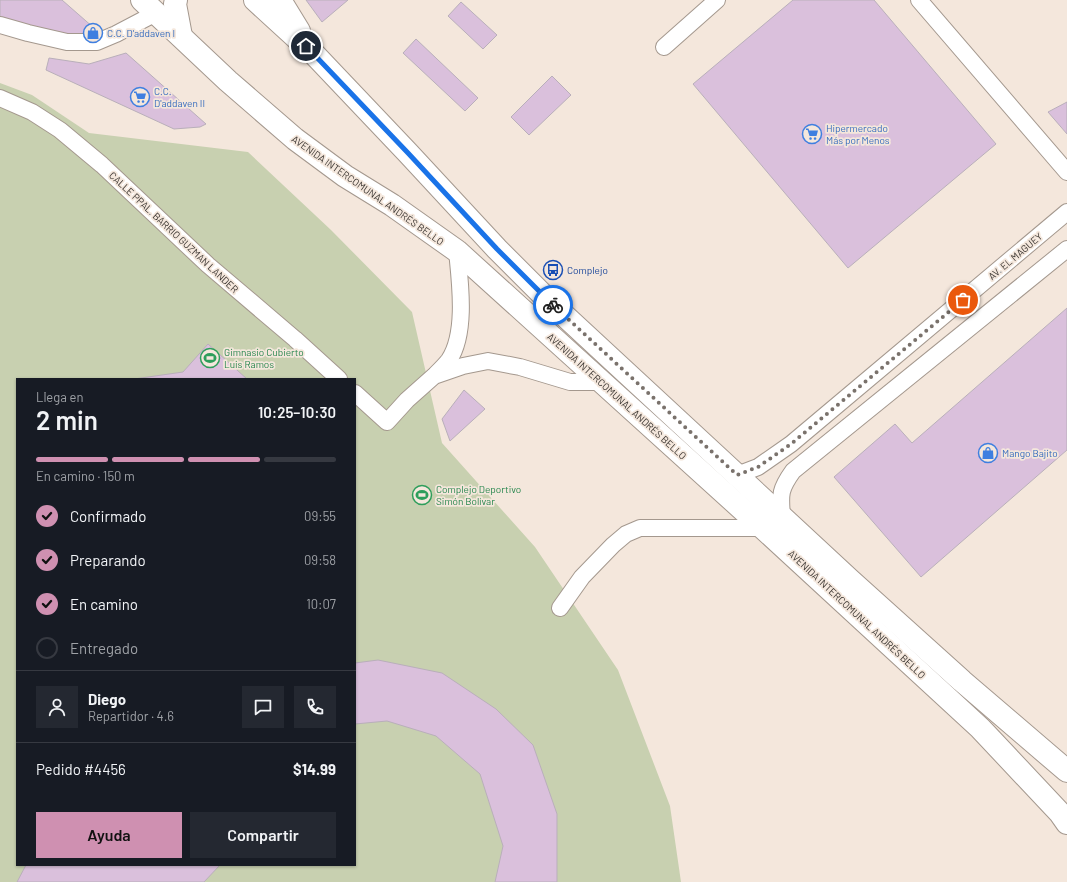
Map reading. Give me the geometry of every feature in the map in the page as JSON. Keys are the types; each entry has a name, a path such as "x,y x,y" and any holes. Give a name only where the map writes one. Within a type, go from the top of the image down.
{"main road":[{"path":"176,0 175,4 181,36"},
{"name":"AVENIDA INTERCOMUNAL ANDRÉS BELLO","path":"255,0 314,54 497,249 552,304 850,580 962,681 1067,770"},
{"path":"280,0 314,54"},
{"name":"AVENIDA INTERCOMUNAL ANDRÉS BELLO","path":"149,7 228,81 294,139 345,176 392,205 457,251 763,528 980,728 1060,813 1067,823"}],"street":[{"path":"664,46 716,0"},
{"path":"919,0 957,35 1067,172"},
{"path":"0,25 67,42 97,42 116,34 149,7"},
{"name":"CALLE PPAL. BARRIO GUZMAN LANDER","path":"0,98 32,112 60,130 102,165 208,265 295,339 338,378"},
{"name":"AV. EL MAGUEY","path":"737,475 758,467 791,444 1067,212"},
{"path":"782,516 780,495 785,483 793,471 1067,249"},
{"path":"356,394 387,422 407,400 434,376 449,360 458,339 462,298 457,251"},
{"path":"434,376 462,366 488,361 520,367 570,382 601,382"},
{"path":"560,608 582,577 613,545 626,534 640,528 763,528"}],"green space":[{"name":"Complejo Deportivo Simón Bolívar","path":"0,83 32,95 89,133 248,152 331,230 412,312 442,443 535,547 618,670 670,806 681,882 0,882"}],"building":[{"path":"0,0 62,0 94,28 83,34 64,37 0,19"},
{"path":"306,0 348,0 322,22"},
{"path":"793,0 874,0 996,144 848,268 693,84"},
{"path":"461,2 497,35 483,49 448,16"},
{"path":"416,39 478,98 465,111 403,53"},
{"name":"C.C. D'addaven II","path":"126,53 206,124 200,127 174,129 46,70 49,58 89,64"},
{"path":"552,76 571,95 529,135 511,117"},
{"path":"1067,102 1067,134 1048,112"},
{"path":"1067,308 1067,450 921,577 834,477 895,424 912,443"},
{"name":"Gimnasio Cubierto Luis Ramos","path":"208,344 246,378 141,378 183,372"},
{"path":"464,390 485,409 450,441 442,419"},
{"path":"378,660 442,673 496,709 533,745 557,814 557,882 495,882 503,846 480,774 436,736 387,721 356,724 356,663"},
{"path":"25,866 219,866 204,882 17,882"}],"way so far":[{"path":"553,305 737,475 758,467 791,444 963,300"}],"place":[{"name":"C.C. D'addaven I","path":"93,33"},
{"name":"C.C. D'addaven II","path":"140,97"},
{"name":"Hipermercado Más por Menos","path":"812,134"},
{"name":"Complejo","path":"553,270"},
{"name":"Gimnasio Cubierto Luis Ramos","path":"210,358"},
{"name":"Mango Bajito","path":"988,453"},
{"name":"Complejo Deportivo Simón Bolívar","path":"422,495"}],"route":[{"path":"306,46 497,249 553,305"}]}
